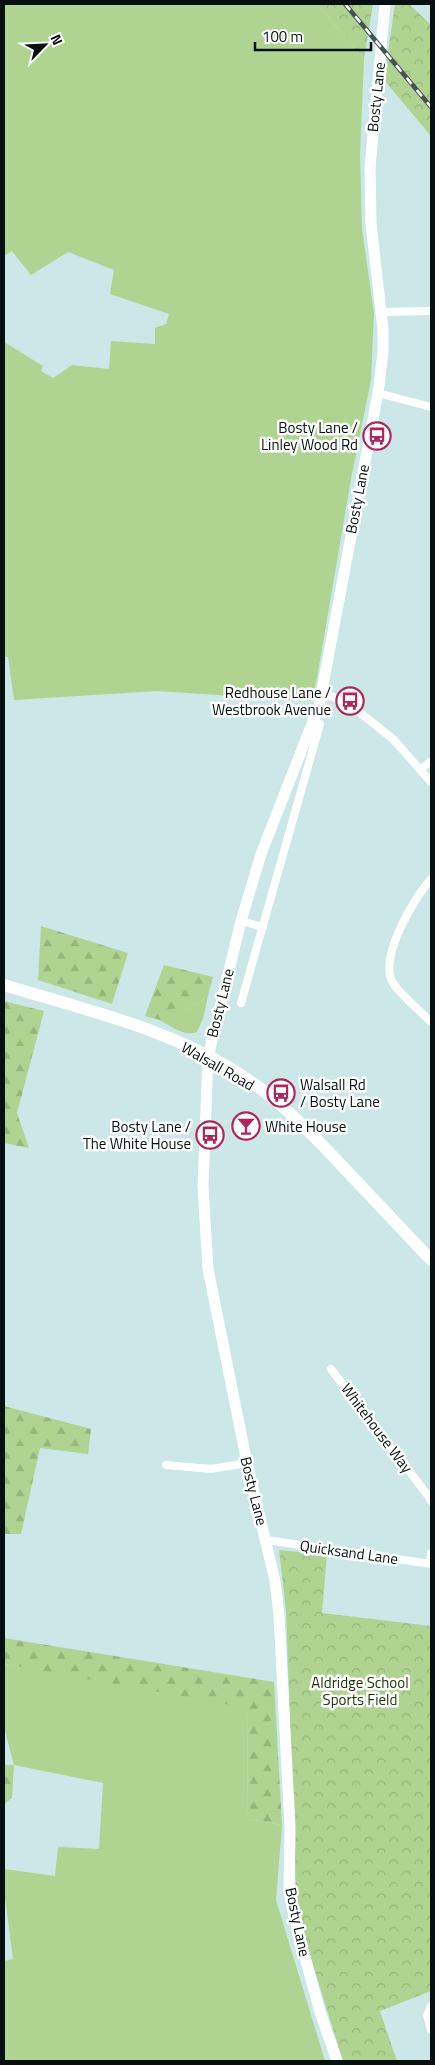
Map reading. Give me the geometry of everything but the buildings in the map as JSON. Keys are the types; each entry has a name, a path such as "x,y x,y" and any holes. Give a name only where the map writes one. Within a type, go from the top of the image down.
{"main road":[{"name":"Bosty Lane","path":"337,2061 320,2012 289,1892 290,1827 279,1615 275,1581 247,1463 208,1269 203,1186 208,1057 241,921 261,854 319,706 378,393 383,353 382,312 371,224 370,167 385,4"},
{"name":"Walsall Road","path":"4,985 117,1018 154,1031 246,1078 300,1122 431,1260"}],"street":[{"path":"382,312 431,311"},
{"path":"378,393 431,407"},
{"path":"322,692 349,704 393,739 431,782"},
{"name":"Bosty Lane","path":"241,1003 242,985 263,927 320,724"},
{"path":"421,769 431,760"},
{"path":"431,879 407,913 394,945 389,967 394,984 431,1022"},
{"path":"241,921 263,927"},
{"name":"Whitehouse Way","path":"331,1369 431,1501"},
{"name":"Whitehouse Way","path":"330,1384 340,1380"},
{"path":"166,1465 211,1469 247,1463"},
{"name":"Quicksand Lane","path":"266,1540 431,1564"},
{"path":"431,1553 431,1564"},
{"path":"431,2006 427,2020 431,2030"}],"green space":[{"path":"4,4 317,4 364,59 360,155 362,229 374,313 371,380 351,479 317,678 311,701 157,691 14,700 8,657 4,657 4,342 43,366 41,371 53,378 72,365 109,369 111,341 155,344 155,328 166,324 169,314 110,294 114,270 68,252 31,275 12,251 4,256"},
{"path":"317,4 373,4 364,59"},
{"path":"395,4 409,4 431,25 431,136 384,80"},
{"path":"41,926 128,953 112,1004 38,980"},
{"path":"164,965 213,977 208,996 188,1009 160,1020 145,1016"},
{"path":"208,996 203,1019 197,1032 182,1032 158,1019 188,1009"},
{"path":"4,1001 44,1011 17,1113 29,1148 4,1143"},
{"path":"4,1406 91,1429 88,1454 40,1448 21,1534 4,1534"},
{"name":"Aldridge School Sports Field","path":"279,1550 327,1555 322,1613 431,1626 431,1991 380,2011 397,2061 343,2061 308,1949 296,1891 286,1610"},
{"path":"4,1638 274,1682 282,1825 248,1819 247,1708 4,1664"},
{"path":"4,1664 247,1704 248,1819 282,1825 276,1900 325,2061 4,2061 4,1961 13,1959 4,1890 4,1869 55,1876 58,1847 99,1849 103,1783 14,1765 4,1727"},
{"path":"4,1765 14,1765 12,1798 4,1804"}],"railway":[{"path":"345,4 431,107"}],"place":[{"name":"Bosty Lane / Linley Wood Rd","path":"377,436"},
{"name":"Redhouse Lane / Westbrook Avenue","path":"350,701"},
{"name":"Walsall Rd / Bosty Lane","path":"281,1093"},
{"name":"White House","path":"246,1126"},
{"name":"Bosty Lane / The White House","path":"210,1135"}]}
